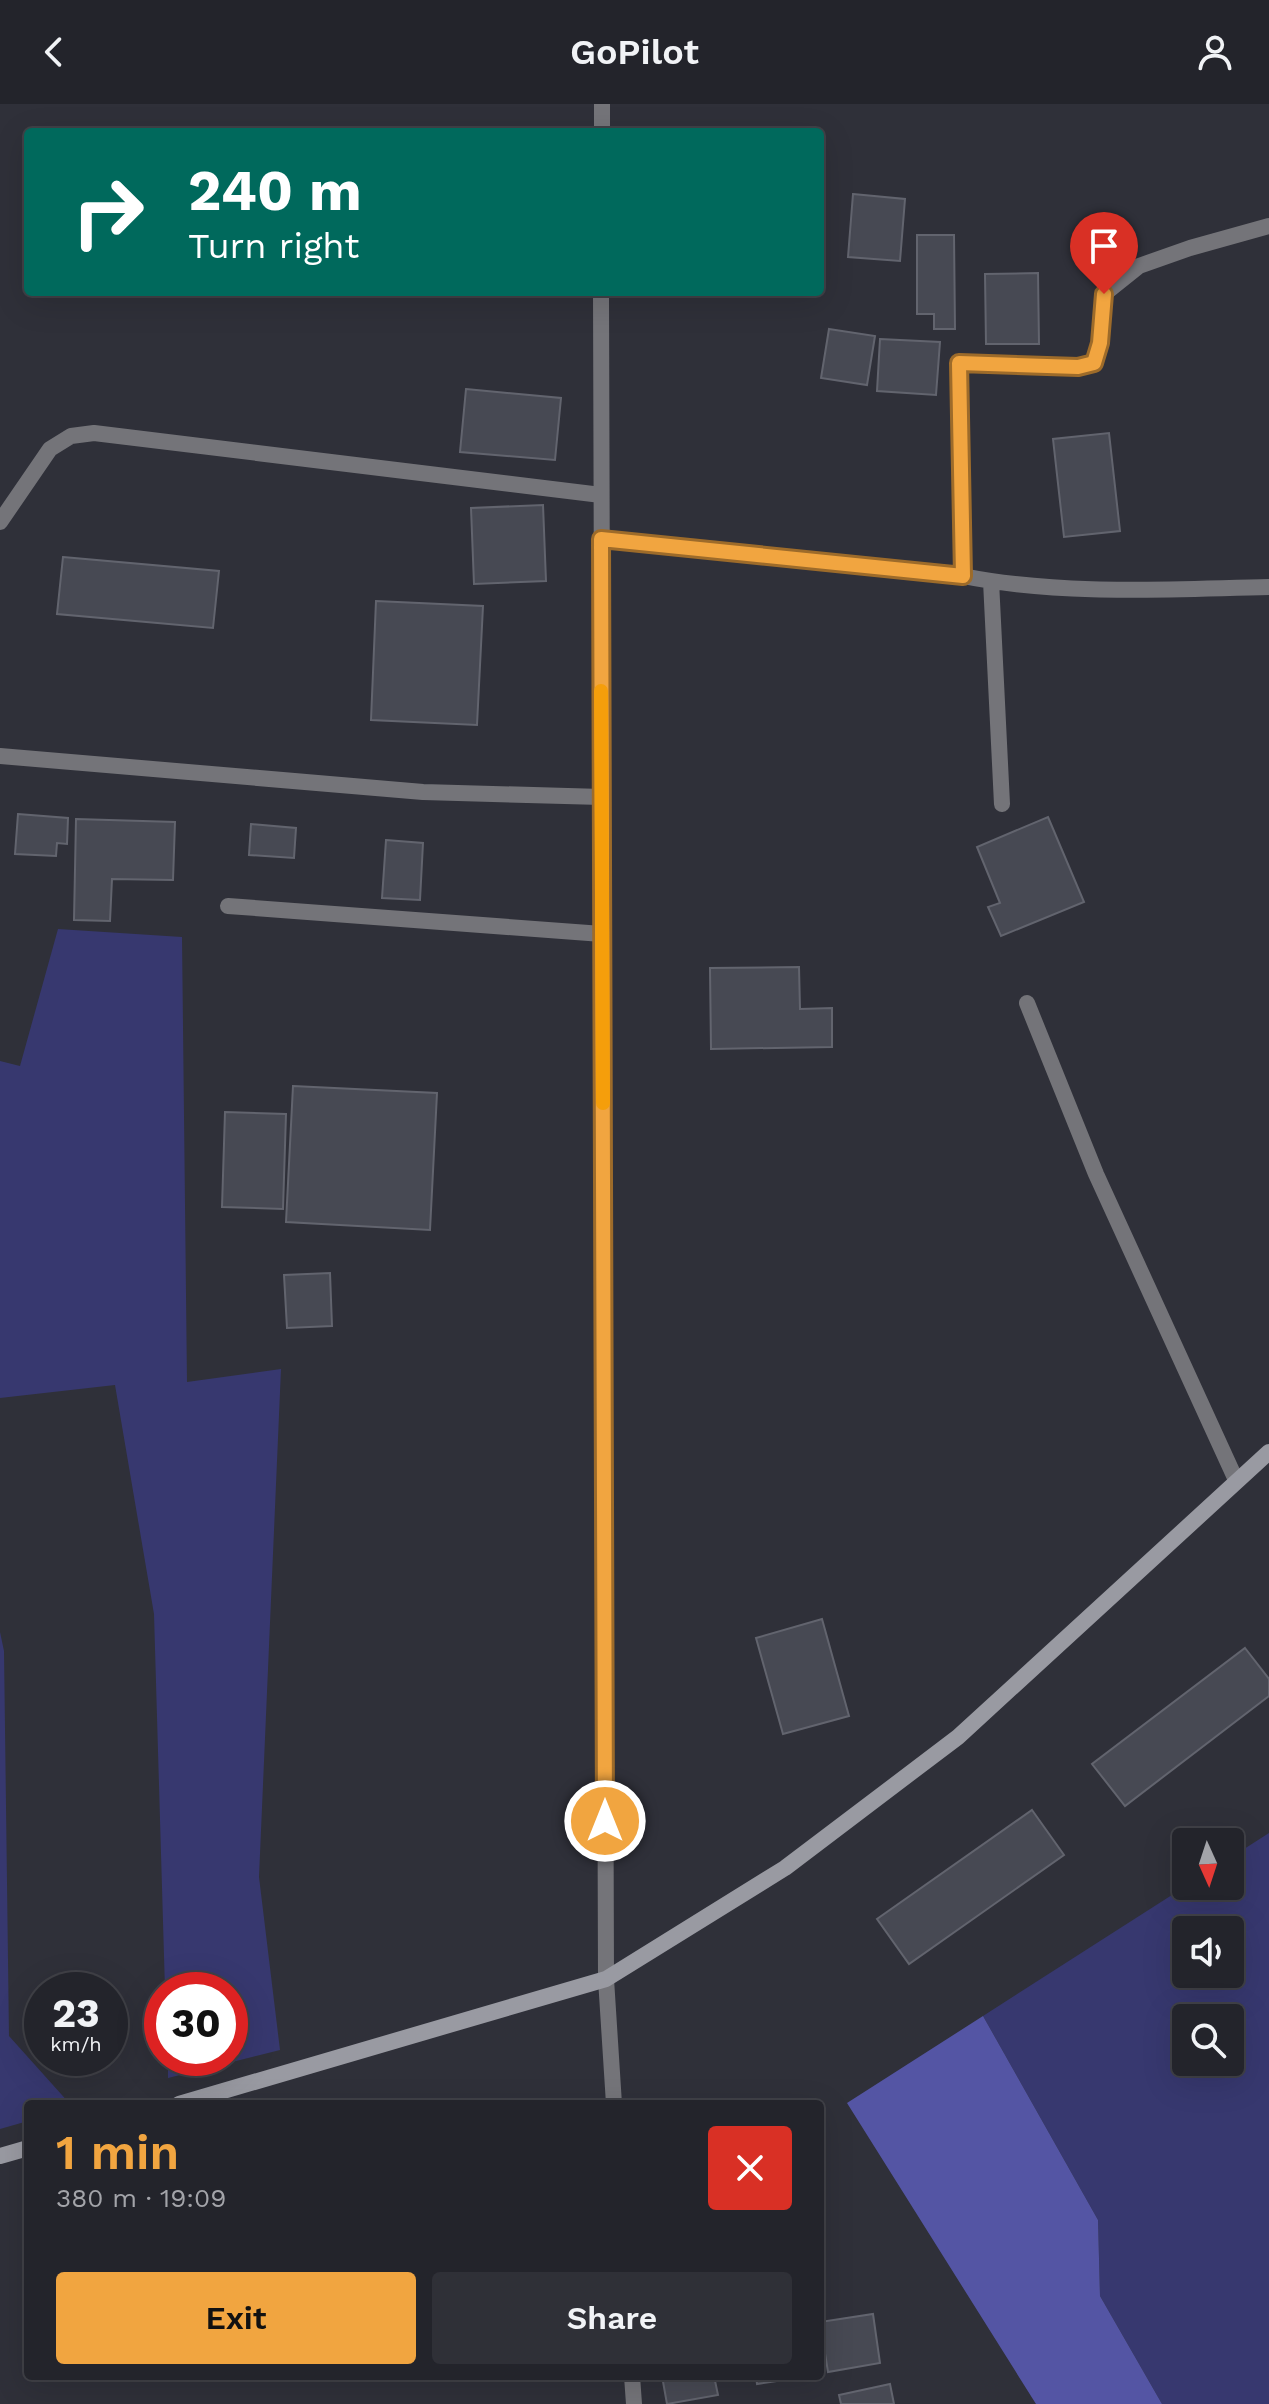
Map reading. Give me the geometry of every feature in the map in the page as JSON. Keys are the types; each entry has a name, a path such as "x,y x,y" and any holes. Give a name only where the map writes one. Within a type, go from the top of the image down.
{"street":[{"path":"602,104 602,128"},
{"path":"963,576 959,363 1078,367 1094,363 1100,343 1104,294 1139,266 1269,226"},
{"path":"601,296 606,1979 614,2100"},
{"path":"0,522 50,449 71,436 94,433 601,495"},
{"path":"601,539 1099,590 1269,587"},
{"path":"991,581 1002,804"},
{"path":"0,756 423,792 602,797"},
{"path":"228,906 602,934"},
{"path":"1027,1003 1107,1199 1236,1480"},
{"path":"193,2100 606,1979 785,1868 958,1737 1269,1452"},
{"path":"0,2156 24,2149"},
{"path":"632,2380 634,2404"}],"shaded area":[{"path":"58,929 182,937 187,1382 281,1369 259,1877 280,2050 248,2058 248,1972 164,1972 154,1614 115,1385 0,1398 0,1061 20,1066"},
{"path":"0,1632 4,1651 9,2036 24,2053 24,2076 45,2076 66,2100 24,2100 24,2122 0,2129"},
{"path":"1269,1833 1269,2404 1162,2404 1100,2296 1098,2220 983,2016 1172,1895 1172,1900 1244,1900 1244,1849"},
{"path":"983,2016 1098,2220 1100,2296 1162,2404 1036,2404 847,2103"}],"building":[{"path":"853,194 905,199 900,261 848,257"},
{"path":"917,235 954,235 955,329 934,329 934,314 917,314"},
{"path":"1038,273 1039,344 986,344 985,274"},
{"path":"829,329 875,336 867,385 821,378"},
{"path":"880,339 940,342 936,395 877,391"},
{"path":"466,389 561,398 555,460 460,452"},
{"path":"1109,433 1120,531 1064,537 1053,439"},
{"path":"543,505 546,581 474,584 471,508"},
{"path":"63,557 219,571 213,628 57,614"},
{"path":"376,601 483,606 477,725 371,720"},
{"path":"18,814 68,818 67,844 57,843 56,856 15,854"},
{"path":"1048,817 1084,902 1001,936 988,907 1000,903 977,847"},
{"path":"76,819 175,822 173,880 112,879 110,921 74,920"},
{"path":"251,824 296,828 294,858 249,855"},
{"path":"386,840 423,843 420,900 382,898"},
{"path":"799,967 800,1009 832,1008 832,1047 711,1049 710,968"},
{"path":"293,1086 437,1093 430,1230 286,1222"},
{"path":"225,1112 286,1114 283,1209 222,1207"},
{"path":"330,1273 332,1326 287,1328 284,1275"},
{"path":"822,1619 849,1716 783,1734 756,1638"},
{"path":"1245,1648 1269,1679 1269,1696 1125,1806 1092,1764"},
{"path":"1032,1810 1064,1855 909,1964 877,1919"},
{"path":"873,2314 880,2363 828,2372 824,2321"},
{"path":"663,2380 715,2380 718,2395 667,2404"},
{"path":"756,2380 784,2380 757,2384"},
{"path":"890,2384 894,2404 841,2404 839,2395"}],"slow traffic":[{"path":"601,691 603,1103"}],"route":[{"path":"605,1821 601,539 963,576 959,363 1078,367 1094,363 1100,343 1104,294"}]}
